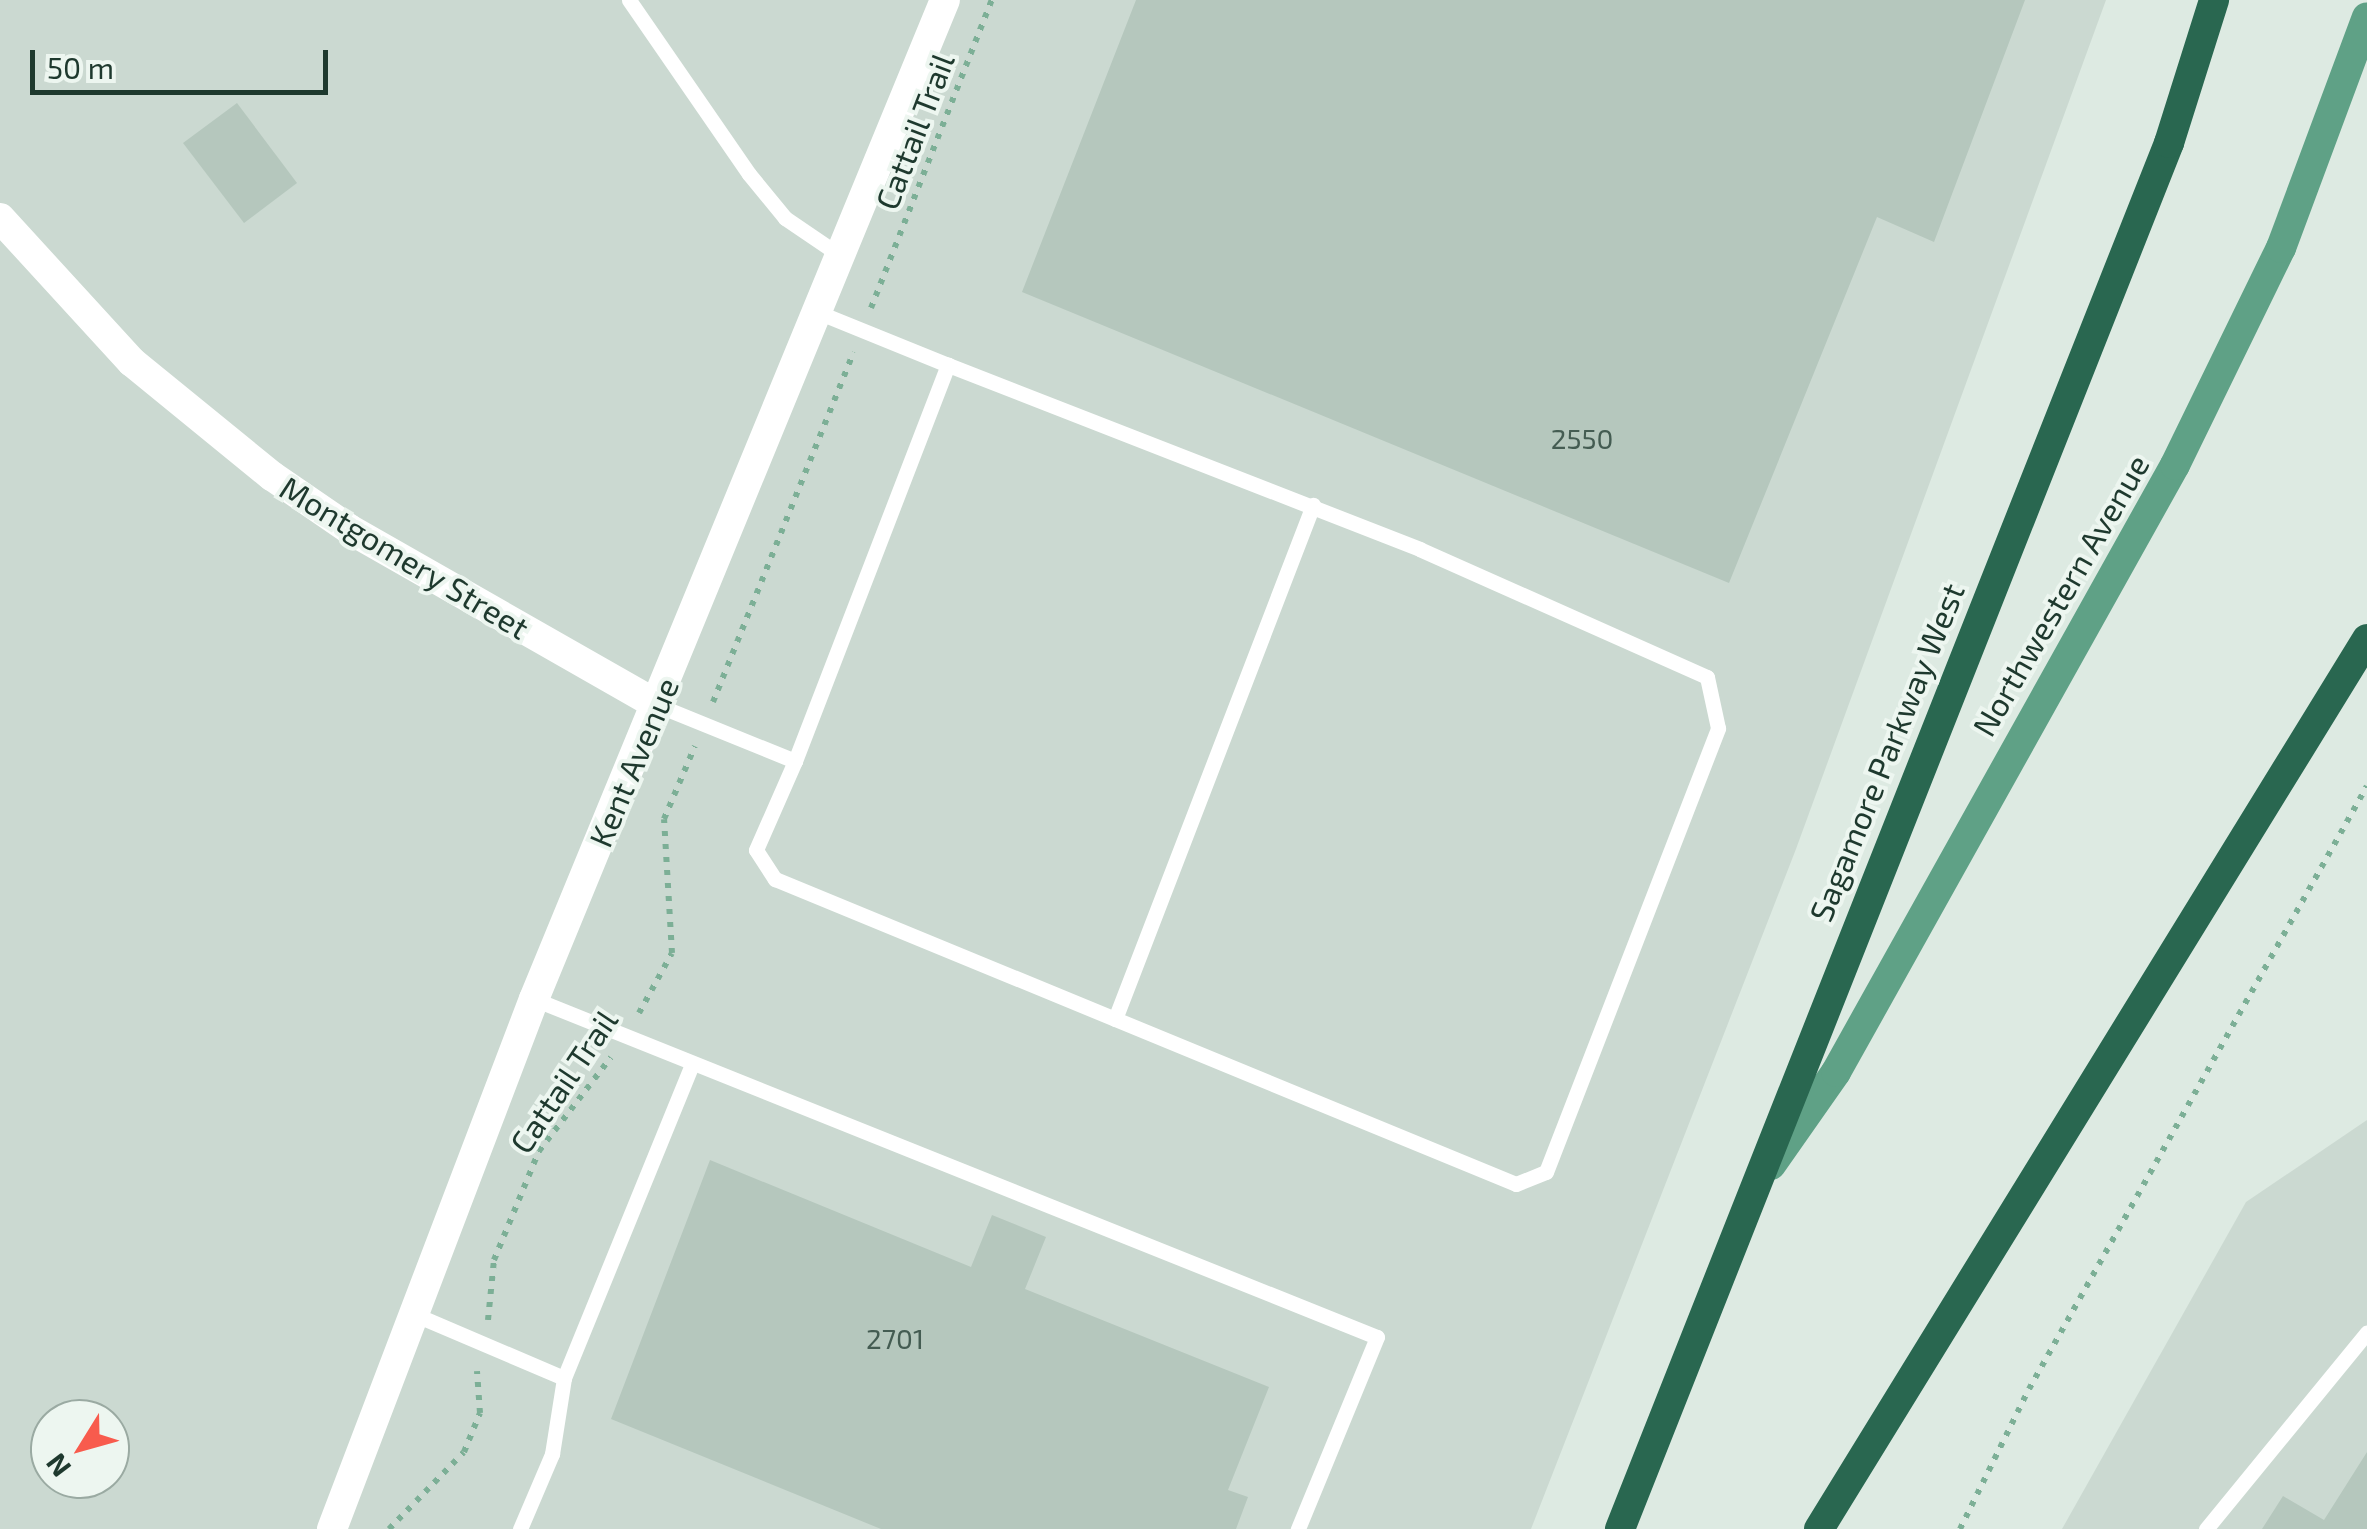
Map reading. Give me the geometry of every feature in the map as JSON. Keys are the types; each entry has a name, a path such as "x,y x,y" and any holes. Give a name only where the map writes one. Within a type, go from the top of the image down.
{"highway":[{"name":"Sagamore Parkway West","path":"1620,1529 1760,1181 1816,1020 2169,143 2214,0"},
{"path":"1820,1529 2367,638"}],"main road":[{"name":"Northwestern Avenue","path":"1760,1181 1836,1072 2175,465 2282,248 2367,17"}],"street":[{"name":"Kent Avenue","path":"332,1529 534,1000 844,258 945,0"},
{"name":"Montgomery Street","path":"0,219 132,362 272,476 350,529 656,705"}],"lane":[{"path":"629,0 749,174 785,218 844,258"},
{"path":"820,313 1313,505 1688,662 1708,677 1718,704 1699,782 1546,1172 1534,1183 1516,1184 775,879 756,850 948,365"},
{"path":"1115,1019 1313,505"},
{"path":"656,705 794,761"},
{"path":"534,1000 1377,1336 1298,1529"},
{"path":"520,1529 552,1454 564,1378 692,1064"},
{"path":"416,1315 564,1378"},
{"path":"2206,1529 2367,1332"}],"path":[{"name":"Cattail Trail","path":"882,281 992,0"},
{"name":"Cattail Trail","path":"388,1529 474,1434 494,1260 539,1151 597,1082 672,954 664,820 849,363"},
{"path":"1960,1529 2030,1388 2367,786"}],"shaded area":[{"path":"0,0 2106,0 1796,849 1531,1529 0,1529"},
{"path":"2367,1120 2367,1529 2062,1529 2246,1202"}],"building":[{"path":"1136,0 2025,0 1934,242 1877,217 1729,583 1022,292"},
{"path":"237,103 297,183 244,223 183,143"},
{"path":"710,1160 971,1267 992,1215 1046,1237 1025,1289 1269,1387 1228,1490 1248,1497 1236,1529 881,1529 611,1419"},
{"path":"2367,1452 2367,1529 2262,1529 2283,1496 2324,1520"}]}
